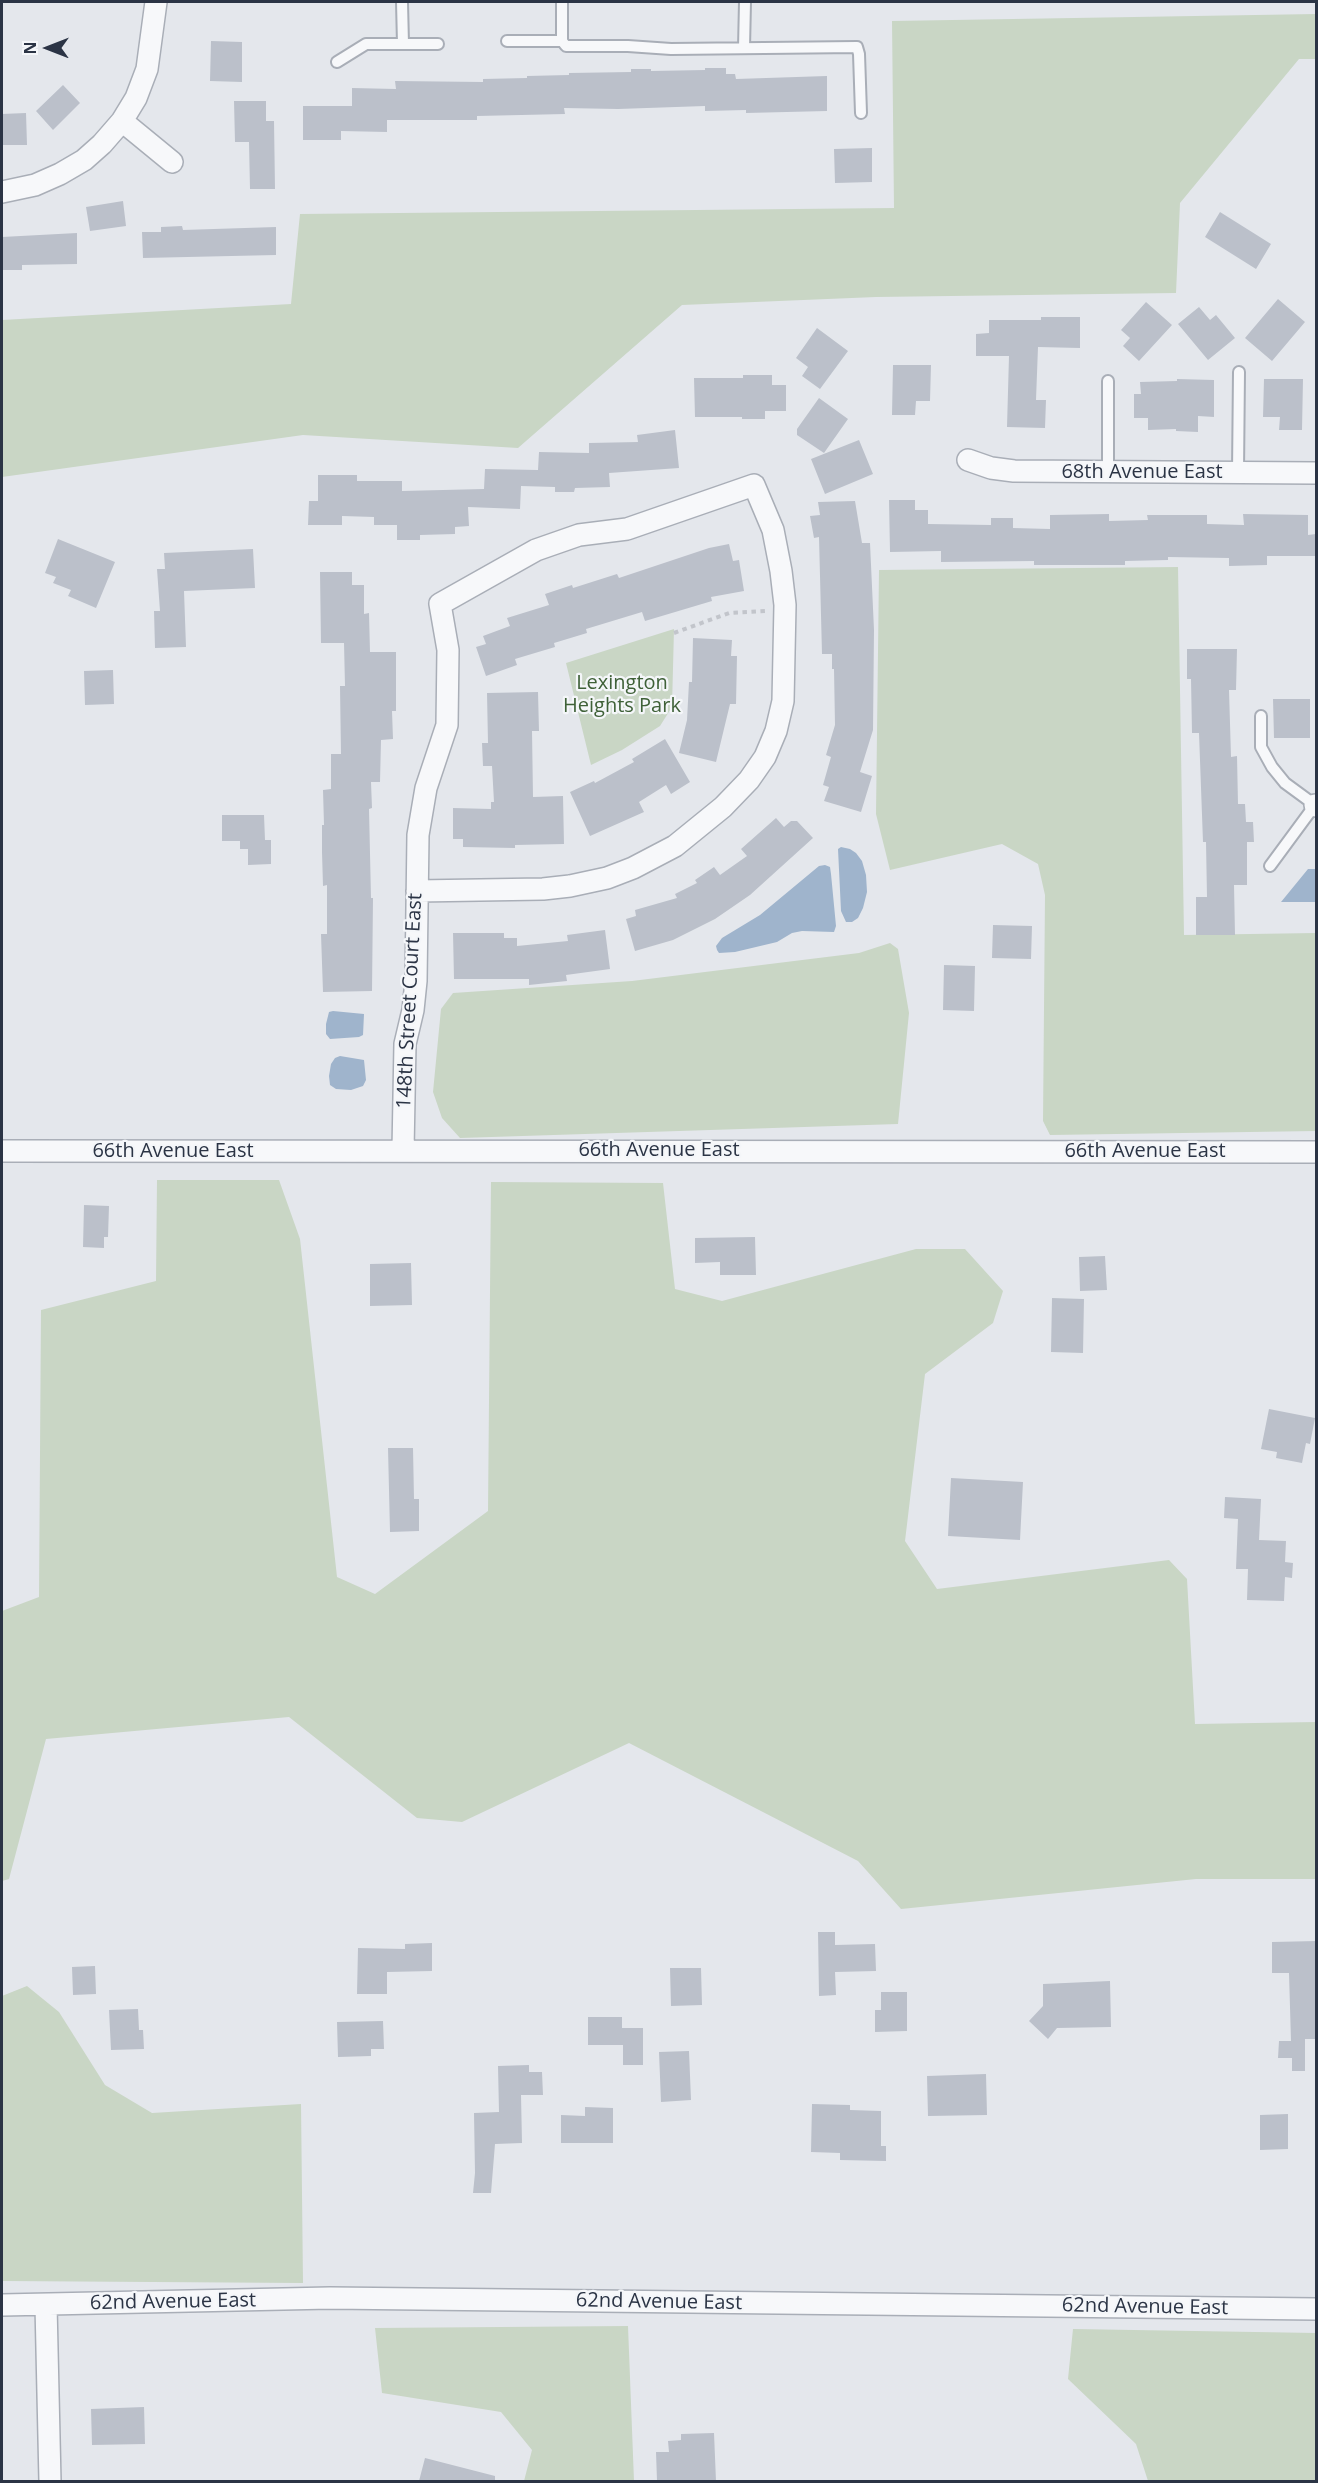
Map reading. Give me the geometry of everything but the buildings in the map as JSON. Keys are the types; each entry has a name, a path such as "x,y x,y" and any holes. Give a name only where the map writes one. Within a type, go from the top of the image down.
{"street":[{"path":"2,192 35,185 84,160 122,121 136,98 147,69 156,2"},
{"path":"122,121 172,162"},
{"name":"68th Avenue East","path":"968,460 991,468 1014,471 1317,473"},
{"name":"148th Street Court East","path":"403,1150 405,1044 413,1010 416,981 418,835 426,788 447,725 448,650 440,604 536,550 579,535 627,529 754,485 773,530 781,571 784,610"},
{"path":"417,891 543,889 570,886 607,878 633,868 675,846 723,807 765,757 776,731 783,701 784,610"},
{"name":"66th Avenue East","path":"2,1151 1317,1152"},
{"name":"62nd Avenue East","path":"2,2305 341,2298 1317,2309"},
{"path":"46,2305 50,2481"}],"lane":[{"path":"402,2 403,44"},
{"path":"562,2 562,41 566,46 671,49 857,47 861,113"},
{"path":"744,48 745,2"},
{"path":"507,41 562,41"},
{"path":"338,62 366,44 438,44"},
{"path":"1238,472 1239,372"},
{"path":"1108,381 1108,472"},
{"path":"1261,716 1261,747 1272,767 1285,783 1316,806 1270,866"}],"path":[{"path":"674,633 729,613 784,610"}],"green space":[{"path":"1316,14 1316,59 1299,59 1180,203 1176,293 876,297 682,305 518,448 303,435 2,477 2,320 291,304 300,214 894,208 892,21"},
{"path":"1178,567 1184,935 1316,933 1316,1131 1050,1135 1043,1121 1045,895 1038,864 1002,844 890,870 876,814 879,570"},
{"name":"Lexington Heights Park","path":"674,629 672,707 660,726 622,750 591,765 566,663"},
{"path":"890,943 898,949 909,1013 898,1124 460,1138 442,1118 433,1092 441,1009 453,993 632,981 859,953"},
{"path":"157,1180 279,1180 300,1239 337,1577 375,1594 488,1511 491,1182 663,1183 675,1289 722,1301 916,1249 965,1249 1003,1291 993,1323 925,1374 905,1541 937,1589 1169,1560 1187,1579 1195,1724 1316,1722 1316,1879 1196,1879 901,1909 858,1861 629,1743 462,1822 417,1818 289,1717 46,1739 9,1879 2,1881 2,1611 39,1597 41,1310 156,1281"},
{"path":"27,1986 59,2012 105,2085 152,2113 301,2104 303,2283 2,2281 2,1996"},
{"path":"628,2326 634,2481 524,2481 532,2450 501,2412 382,2393 375,2328"},
{"path":"1073,2329 1316,2333 1316,2481 1148,2481 1136,2444 1068,2379"}],"water":[{"path":"841,847 856,853 862,861 866,875 867,892 863,908 858,918 852,922 846,922 841,911 838,849"},
{"path":"819,866 830,867 831,874 836,926 834,932 802,931 792,933 777,942 735,952 719,953 716,946 722,938 760,915"},
{"path":"1308,869 1316,869 1316,902 1281,902"},
{"path":"329,1012 364,1014 363,1035 330,1039 326,1034 326,1024"},
{"path":"340,1056 364,1060 366,1080 363,1086 351,1090 336,1089 330,1085 331,1064 335,1058"}]}
